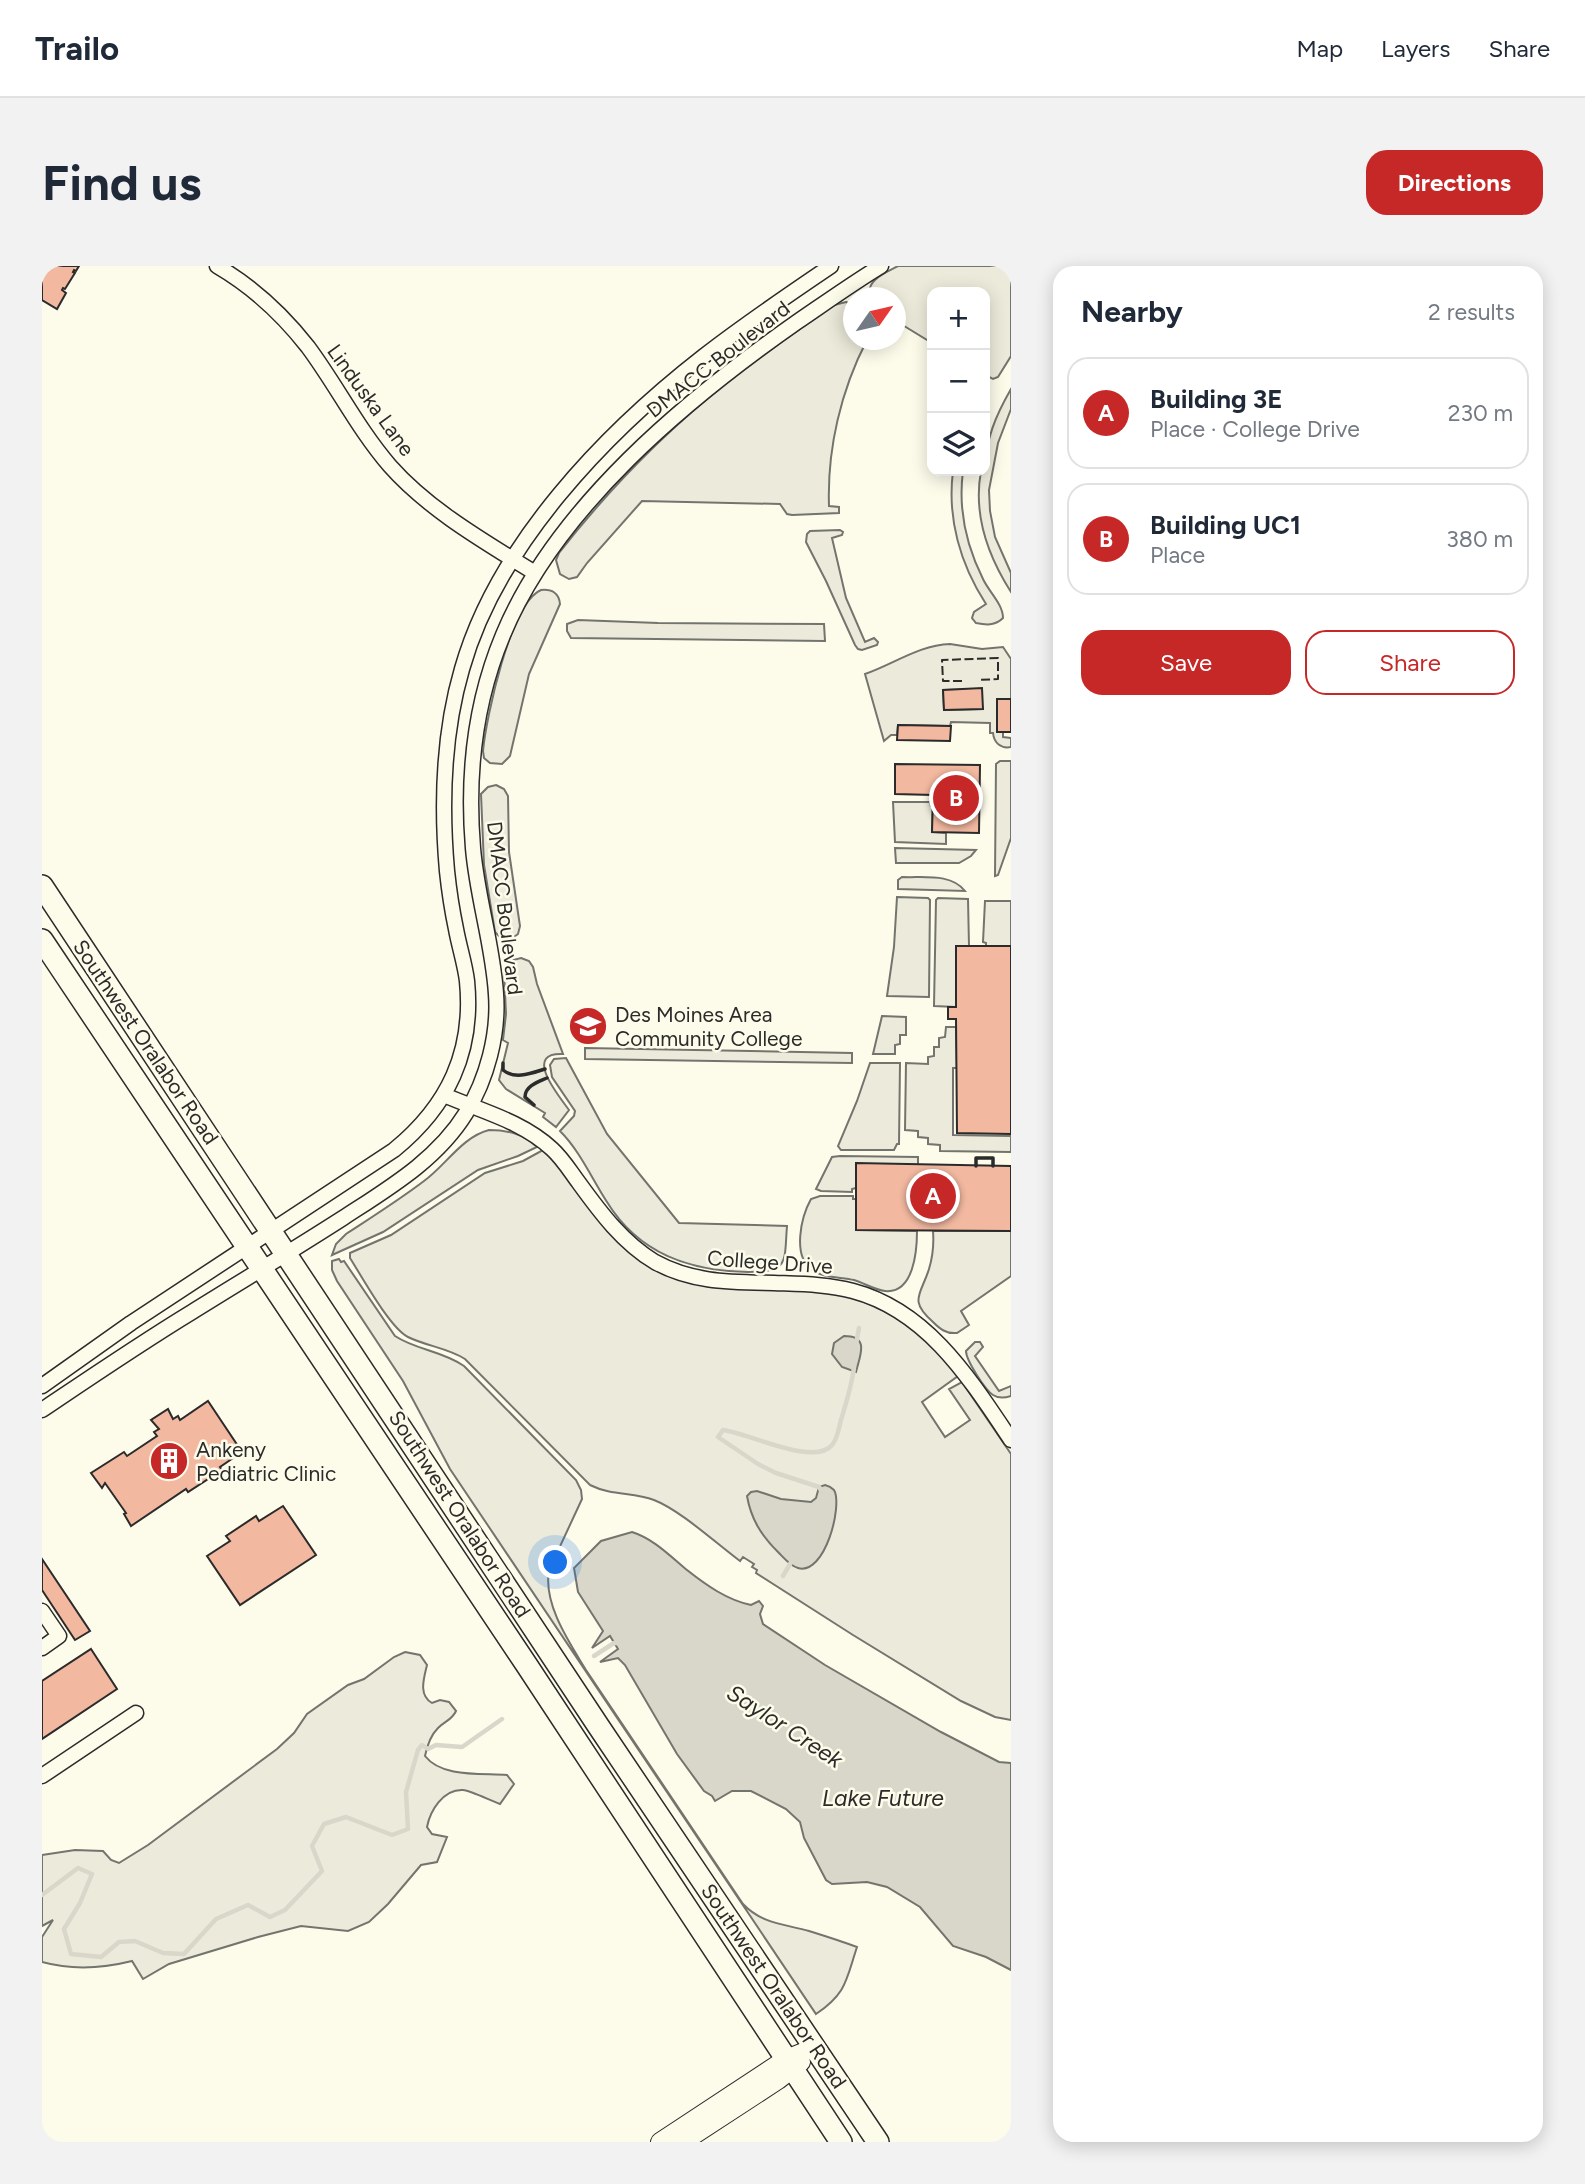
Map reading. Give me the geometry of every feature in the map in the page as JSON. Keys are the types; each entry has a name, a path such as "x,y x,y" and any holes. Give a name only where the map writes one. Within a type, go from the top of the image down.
{"main road":[{"name":"Southwest Oralabor Road","path":"42,886 599,1727 878,2142"},
{"name":"Southwest Oralabor Road","path":"42,940 841,2142"}],"street":[{"name":"Linduska Lane","path":"217,266 259,295 293,329 375,447 406,482 447,515 535,573"},
{"name":"DMACC Boulevard","path":"42,1386 131,1323 394,1150 427,1120 444,1096 459,1062 468,1023 466,979 455,925 445,847 447,743 453,704 471,641 491,595 512,559 573,480 651,400 731,335 831,266"},
{"name":"DMACC Boulevard","path":"42,1410 188,1314 288,1254 422,1164 447,1140 470,1107 481,1084 493,1042 497,997 479,900 473,844 471,777 483,698 495,656 519,601 535,573 577,517 669,421 744,359 881,266"},
{"name":"College Drive","path":"444,1096 535,1134 554,1151 601,1213 626,1240 665,1267 687,1276 711,1281 829,1286 855,1292 897,1310 933,1337 949,1353 1011,1440"},
{"path":"42,1611 59,1636 42,1648"},
{"path":"42,1776 136,1713"},
{"path":"660,2142 816,2047"},
{"path":"683,2142 789,2064"}],"shaded area":[{"path":"898,266 1011,266 1011,356 998,377 990,378 990,287 927,287 927,340 906,327 906,287 870,287 882,275"},
{"path":"843,303 843,350 862,350 843,399 830,463 829,506 839,507 839,513 792,515 787,514 780,504 642,501 577,577 569,579 560,574 556,560 559,553 597,507 658,443 752,363 834,305"},
{"path":"1011,389 1011,409 998,443 989,490 995,537 1011,573 1011,592 989,549 979,503 980,476 990,476 990,436"},
{"path":"953,476 963,476 963,513 968,540 983,579 1002,613 1003,618 994,624 976,623 972,618 974,612 986,604 963,557 954,523"},
{"path":"840,530 842,535 832,538 846,598 865,642 874,638 878,642 877,645 862,650 855,645 806,542 810,531"},
{"path":"541,590 554,592 560,604 529,674 510,756 502,764 490,763 484,758 483,751 494,689 519,616 530,599"},
{"path":"578,620 824,624 825,641 571,638 567,624"},
{"path":"939,645 982,649 1003,647 1011,659 1011,699 997,699 997,732 1003,732 1003,737 1011,738 1011,747 1001,746 996,742 993,733 990,733 990,723 951,722 950,726 898,725 897,735 891,735 884,741 865,674 917,651","holes":["982,689 982,709 944,710 943,690"]},
{"path":"1000,761 1011,761 1011,838 998,875 995,876 996,764"},
{"path":"496,785 504,789 508,796 509,852 520,926 518,934 510,940 502,939 495,932 484,865 481,794 488,787"},
{"path":"893,802 930,802 933,806 932,832 946,833 946,844 895,842"},
{"path":"895,848 976,850 959,863 896,863"},
{"path":"902,877 945,879 965,891 898,889 898,880"},
{"path":"897,897 930,900 929,997 887,996"},
{"path":"938,898 968,899 969,946 956,946 956,1007 934,1006"},
{"path":"985,901 1011,901 1011,946 986,946 983,942"},
{"path":"521,958 529,961 533,967 563,1054 551,1055 545,1060 544,1067 552,1086 569,1110 556,1127 543,1117 545,1113 506,1089 499,1080 508,1043 503,1040 506,1014 504,971 509,961"},
{"path":"882,1016 906,1017 906,1035 900,1035 900,1044 895,1045 895,1054 873,1054"},
{"path":"946,1027 956,1027 957,1068 953,1068 953,1135 1011,1136 1011,1152 940,1151 940,1145 928,1144 928,1138 918,1137 918,1131 905,1130 906,1063 928,1064 928,1057 934,1056 934,1047 939,1047 939,1038 945,1037"},
{"path":"585,1048 852,1053 852,1063 585,1059"},
{"path":"566,1058 607,1134 679,1223 787,1226 784,1256 778,1267 762,1272 706,1268 668,1256 634,1235 607,1202 580,1156 560,1131 574,1116 575,1111 552,1077 550,1065 554,1059"},
{"path":"870,1063 900,1063 899,1144 894,1150 841,1150 838,1146"},
{"path":"489,1130 515,1134 537,1147 478,1170 383,1232 332,1255 336,1244 346,1234 432,1175 462,1145"},
{"path":"543,1150 554,1160 607,1229 706,1286 809,1290 843,1295 874,1306 904,1322 941,1354 958,1376 922,1402 945,1437 970,1420 949,1389 962,1382 1011,1454 1011,1720 995,1717 961,1701 853,1635 756,1573 757,1570 752,1567 754,1564 743,1557 740,1561 687,1519 664,1505 654,1500 606,1491 590,1485 465,1359 408,1337 393,1324 350,1258 350,1253 391,1235 485,1173 523,1161"},
{"path":"832,1157 918,1157 918,1165 856,1164 856,1188 852,1189 852,1192 816,1189"},
{"path":"820,1196 853,1196 853,1199 856,1199 856,1230 917,1231 915,1259 902,1286 885,1291 854,1280 821,1275 806,1264 800,1246 804,1216 811,1199"},
{"path":"933,1231 1011,1231 1011,1276 961,1311 969,1325 957,1333 946,1332 938,1327 925,1314 919,1302 931,1259"},
{"path":"332,1261 344,1261 395,1336 464,1366 576,1480 582,1499 549,1570 550,1596 559,1622 586,1670 743,1904 758,1916 857,1947 840,1992 816,2014 450,1469 403,1381 337,1281 332,1270"},
{"path":"975,1342 980,1342 983,1347 975,1356 999,1391 1011,1386 1011,1396 995,1396 981,1381 966,1351"},
{"path":"405,1652 420,1655 427,1665 423,1691 428,1700 432,1703 440,1700 449,1702 456,1711 433,1734 425,1756 441,1768 475,1774 507,1775 514,1784 500,1804 463,1790 444,1797 434,1808 427,1827 432,1834 447,1837 437,1862 421,1865 369,1922 348,1931 301,1926 169,1964 143,1979 132,1961 87,1967 42,1962 42,1937 53,1920 42,1926 42,1855 75,1850 103,1851 111,1860 119,1863 148,1845 277,1749 294,1733 307,1714 348,1685 364,1679"}],"water":[{"path":"844,1336 857,1339 860,1343 861,1353 856,1372 842,1367 832,1354 834,1343"},
{"path":"825,1485 834,1490 836,1498 830,1538 816,1561 808,1568 798,1568 787,1561 762,1533 751,1512 747,1496 757,1491 781,1499 811,1502 816,1498 819,1487"},
{"name":"Lake Future","path":"632,1532 655,1543 694,1576 725,1596 751,1605 759,1601 763,1606 760,1614 763,1624 825,1665 941,1732 999,1762 1011,1763 1011,1970 986,1957 953,1946 920,1907 887,1887 867,1882 832,1884 826,1880 804,1838 800,1822 786,1809 751,1791 732,1791 715,1801 704,1791 677,1754 625,1665 618,1658 600,1662 618,1649 610,1636 592,1648 603,1631 578,1592 574,1568 601,1541"}],"building":[{"path":"42,266 79,266 74,270 75,273 65,289 63,288 66,293 57,309 42,300"},
{"path":"982,688 983,709 944,710 943,690"},
{"path":"997,699 1011,699 1011,732 997,732"},
{"path":"898,725 951,726 950,741 897,740"},
{"path":"895,764 980,765 979,833 932,832 933,795 895,794"},
{"path":"956,946 1011,946 1011,1134 957,1133 956,1019 948,1019 948,1007 956,1007"},
{"path":"856,1163 1011,1166 1011,1231 856,1230"},
{"name":"Ankeny Pediatric Clinic","path":"208,1401 242,1452 220,1467 222,1470 188,1492 186,1489 131,1526 124,1514 126,1513 105,1483 102,1488 91,1473 124,1452 127,1456 157,1436 154,1432 159,1429 151,1420 168,1409 173,1419 178,1416 180,1420"},
{"path":"283,1506 316,1555 240,1605 207,1556 230,1541 226,1536 256,1516 259,1521"},
{"path":"42,1559 90,1631 75,1640 42,1590"},
{"path":"91,1649 117,1689 42,1739 42,1681"}],"waterway":[{"path":"856,1344 859,1328"},
{"path":"822,1492 819,1487 758,1464 718,1437 723,1430 796,1451 823,1451 832,1445 837,1437 854,1367"},
{"path":"783,1576 793,1559"},
{"name":"Saylor Creek","path":"594,1656 614,1643 620,1643"},
{"name":"Saylor Creek","path":"42,1895 78,1868 92,1874 80,1903 64,1929 71,1954 101,1957 119,1942 135,1941 163,1953 184,1954 216,1919 248,1905 270,1917 285,1910 322,1871 312,1846 324,1824 346,1817 392,1835 408,1829 406,1792 418,1750 422,1745 428,1749 436,1745 462,1747 502,1719"}],"fence":[{"path":"962,681 943,681 942,660 998,658 998,679 978,680"}],"wall":[{"path":"503,1063 503,1070 513,1075 545,1069"},
{"path":"534,1105 525,1097 527,1090 547,1078"},
{"path":"976,1166 976,1158 993,1158 993,1166"}],"place":[{"name":"Building UC1","path":"956,798"},
{"name":"Des Moines Area Community College","path":"588,1026"},
{"name":"Building 3E","path":"933,1196"},
{"name":"Ankeny Pediatric Clinic","path":"169,1461"}]}
